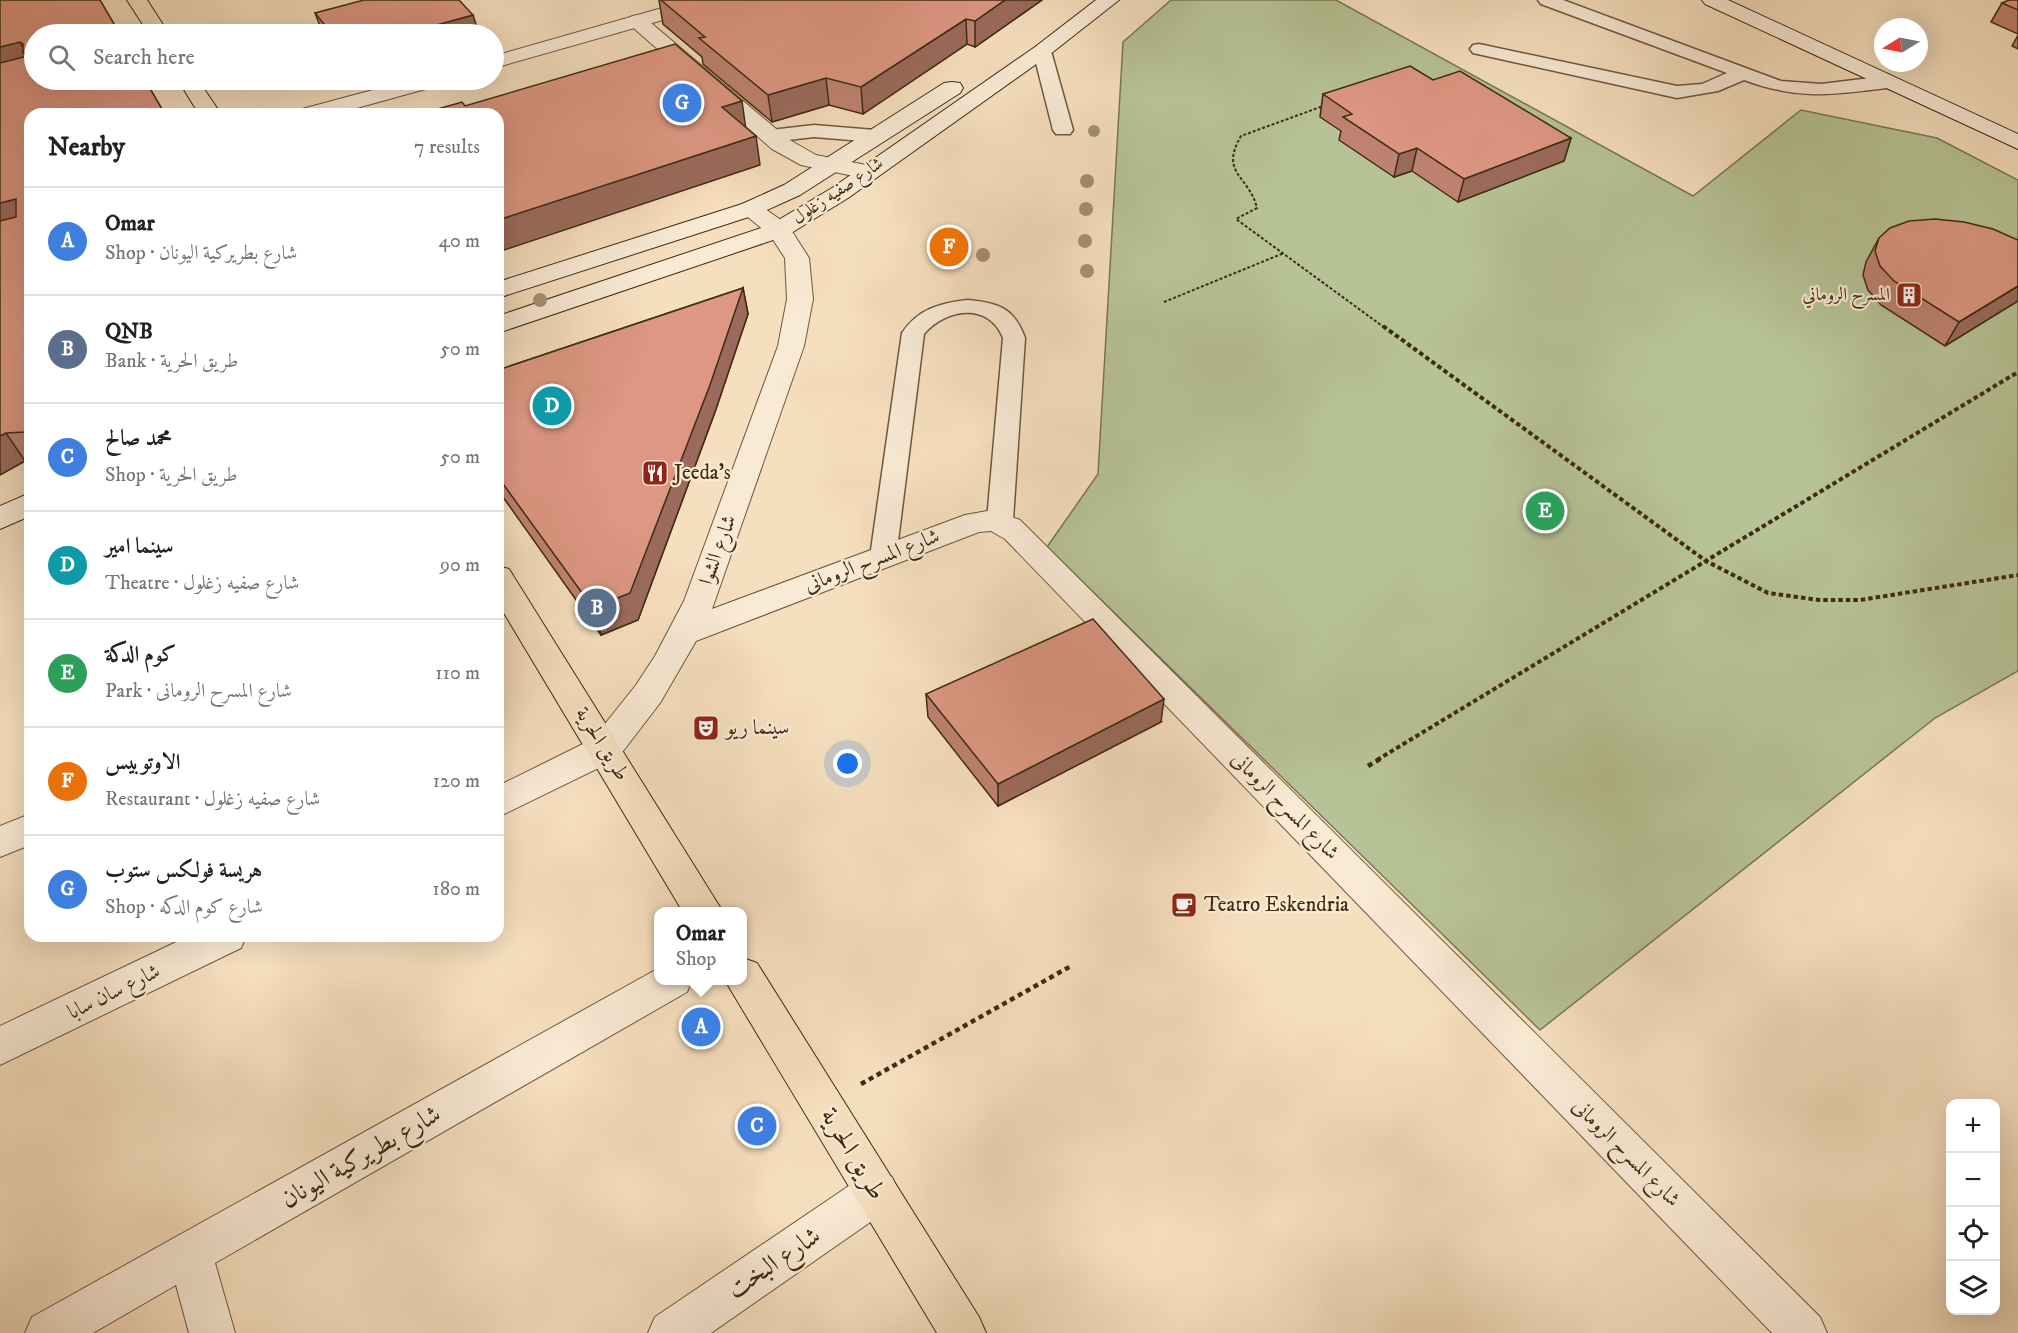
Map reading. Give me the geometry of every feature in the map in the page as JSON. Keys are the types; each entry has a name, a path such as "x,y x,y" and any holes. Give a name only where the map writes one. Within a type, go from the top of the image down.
{"main road":[{"path":"136,0 152,24"},
{"path":"194,90 206,108"},
{"name":"طريق الحرية","path":"504,586 701,907"},
{"name":"طريق الحرية","path":"747,981 963,1333"}],"street":[{"path":"504,59 712,0"},
{"name":"شارع صفيه زغلول","path":"504,288 750,209 792,190 1014,48 1079,0"},
{"name":"شارع صفيه زغلول","path":"504,323 779,230 814,210 1042,51 1109,0"},
{"path":"1712,0 2018,142"},
{"path":"637,21 771,136 809,160 829,166 868,172"},
{"path":"1014,48 1042,51"},
{"path":"332,108 396,90"},
{"path":"750,209 779,230"},
{"name":"شارع الشوا","path":"605,748 648,694 685,632 700,601 791,346 800,299 797,258 779,230"},
{"path":"0,519 24,506"},
{"name":"شارع المسرح الرومانى","path":"685,632 982,520 1000,520 1016,532 1804,1333"},
{"path":"504,799 605,748"},
{"path":"0,842 24,832"},
{"name":"شارع سان سابا","path":"0,1046 215,942"},
{"name":"شارع بطريركية اليونان","path":"48,1333 666,985"},
{"name":"شارع البخت","path":"671,1333 876,1192"},
{"path":"190,1254 212,1333"}],"lane":[{"path":"1546,0 1778,86 1821,90 1887,82"},
{"path":"1479,49 1677,92 1698,92 1716,87 1742,73"},
{"path":"1042,51 1063,130"},
{"path":"771,136 814,131 875,136"},
{"path":"883,557 913,333 918,324 927,316 940,310 954,307 985,309 997,313 1013,329 1000,520"}],"path":[{"path":"1330,104 1241,136 1232,148 1232,164 1239,177 1256,197 1257,208 1236,219 1706,561 1768,593 1819,600 1860,600 2018,575"},
{"path":"1164,302 1284,253"},
{"path":"1368,766 2018,372"},
{"path":"824,1106 1071,966"}],"green space":[{"path":"1171,0 1336,0 1693,196 1801,110 1937,138 2018,180 2018,671 1935,718 1540,1030 1047,547 1098,474 1123,42"}],"building":[{"path":"0,0 100,0 114,24 24,24 24,52 23,44 20,42 0,47"},
{"path":"364,0 459,0 473,15 440,24 324,24 315,13"},
{"path":"661,0 1005,0 975,21 966,19 861,87 826,78 768,95 699,38 705,37"},
{"path":"2018,0 2018,10 2002,3"},
{"path":"675,44 742,101 722,107 756,136 504,218 504,108 441,108 462,102 465,106"},
{"path":"24,57 24,90 151,90 161,108 24,108 24,432 6,433 0,436 0,221 16,217 16,199 0,203 0,63"},
{"path":"1410,66 1433,80 1460,71 1571,138 1464,179 1417,148 1399,154 1343,117 1352,114 1323,94"},
{"name":"المسرح الروماني","path":"1935,219 1964,222 1993,229 2018,240 2018,286 1959,322 1894,281 1880,266 1875,251 1879,238 1890,228 1909,221"},
{"path":"743,288 710,385 630,593 593,608 504,485 504,368"},
{"path":"1093,619 1164,699 998,784 926,694"}],"place":[{"name":"هريسة فولكس ستوب","path":"682,103"},
{"name":"الاوتوبيس","path":"949,247"},
{"name":"المسرح الروماني","path":"1909,295"},
{"name":"سينما امير","path":"552,406"},
{"name":"Jeeda’s","path":"655,473"},
{"name":"كوم الدكة","path":"1545,511"},
{"name":"QNB","path":"597,608"},
{"name":"سينما ريو","path":"706,728"},
{"name":"Teatro Eskendria","path":"1184,905"},
{"name":"Omar","path":"701,1027"},
{"name":"محمد صالح","path":"757,1126"}]}
